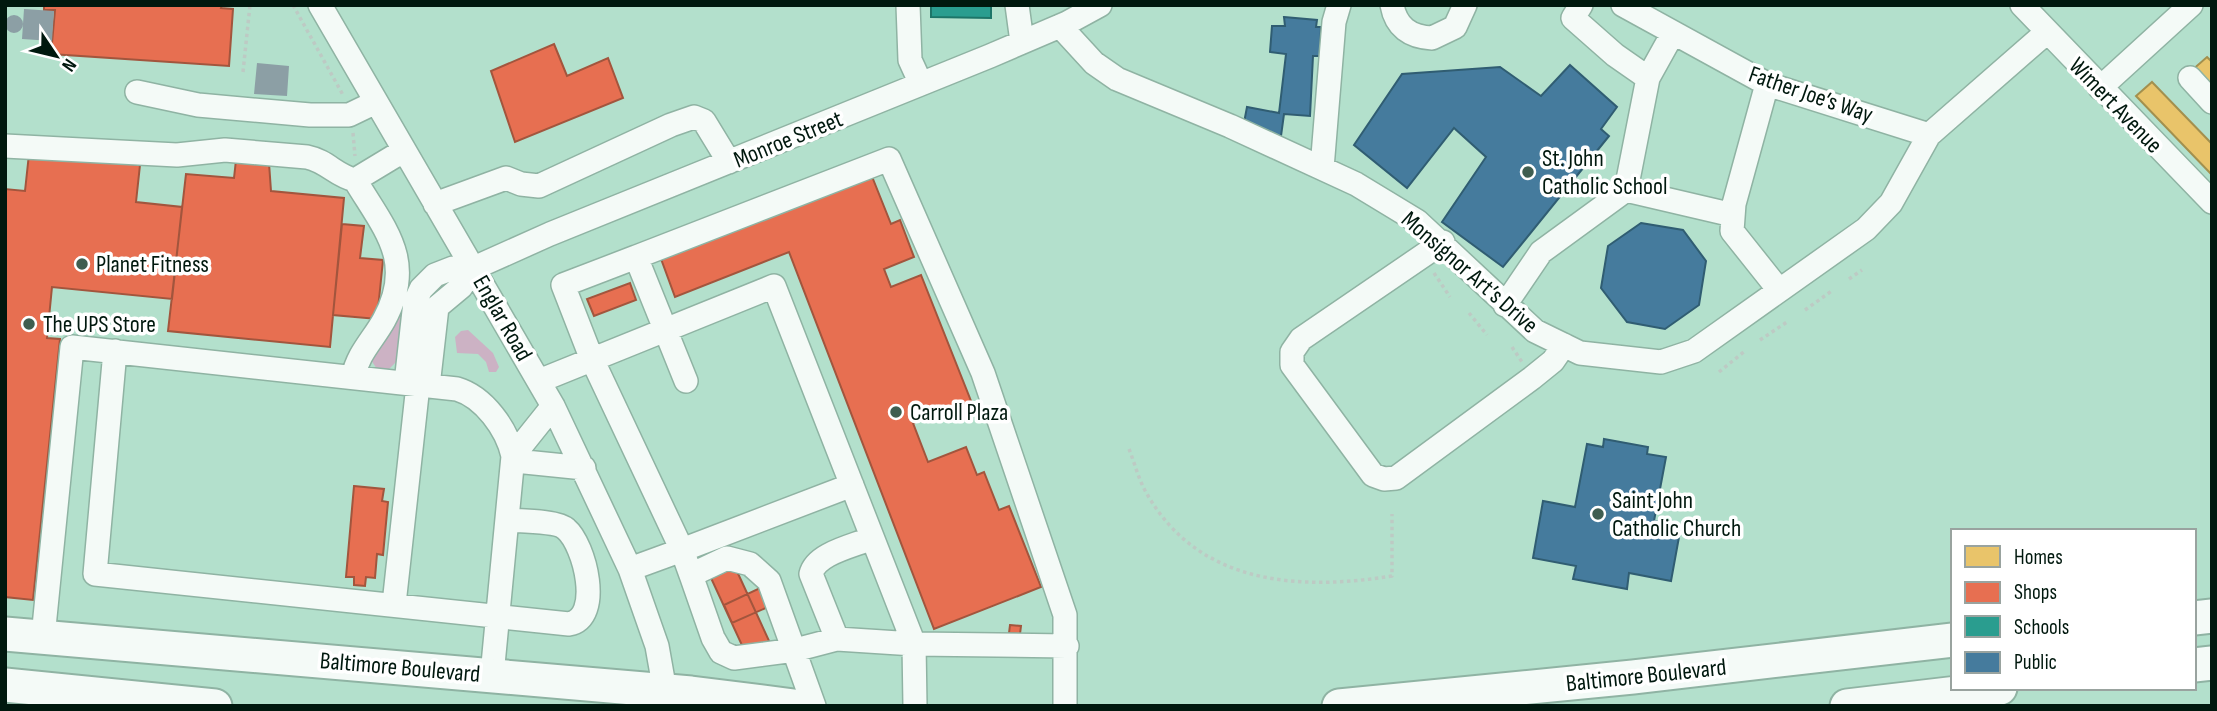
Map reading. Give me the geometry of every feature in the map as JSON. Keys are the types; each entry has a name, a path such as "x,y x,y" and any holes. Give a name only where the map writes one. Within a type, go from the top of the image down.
{"highway":[{"name":"Baltimore Boulevard","path":"5,634 492,675 794,706"},
{"name":"Baltimore Boulevard","path":"1339,706 1633,677 1951,640"},
{"path":"5,685 215,706"},
{"path":"1847,706 1983,690"}],"street":[{"name":"Englar Road","path":"320,5 553,406 630,569 657,646 678,692"},
{"path":"1017,5 1022,42"},
{"name":"Monroe Street","path":"394,604 417,385 413,317 421,289 443,271 474,268 1022,42 1100,5"},
{"path":"1322,168 1334,22 1339,5"},
{"path":"1392,5 1394,14 1408,32 1432,38 1455,27 1465,5"},
{"path":"1581,5 1573,19 1615,55 1648,78"},
{"name":"Father Joe’s Way","path":"1623,5 1767,84 1929,135"},
{"name":"Wimert Avenue","path":"2022,5 2211,200"},
{"path":"2100,88 2191,5"},
{"path":"906,9 909,60 921,84"},
{"name":"Monsignor Art’s Drive","path":"1060,26 1094,63 1117,79 1356,184 1417,221 1535,331 1580,353 1661,362 1694,351 1875,221 1891,203 1929,135 2047,32"},
{"path":"1505,305 1541,252 1626,190 1648,78 1673,33"},
{"path":"2190,78 2212,102"},
{"path":"1767,84 1733,215 1732,230 1779,290"},
{"path":"137,92 200,105 310,115 349,115 376,102"},
{"path":"435,204 506,178 521,184 539,186 694,117 704,121 729,162"},
{"path":"5,146 177,155 225,150 307,157 319,159 342,177 403,151"},
{"path":"1065,706 1067,646 1065,615 983,373 889,159 563,285 591,357 682,550 713,638 722,652 734,658 795,650 837,639 914,644 1067,646"},
{"path":"353,377 362,351 390,307 398,269 393,244 355,170"},
{"path":"1626,190 1733,215"},
{"path":"1443,243 1300,339 1292,352 1292,365 1373,475 1384,479 1396,478 1543,370 1564,345"},
{"path":"636,257 686,382"},
{"path":"539,381 591,357 774,286 914,644 915,706"},
{"path":"43,637 72,347 457,389 478,399 509,443 513,456 492,675"},
{"path":"115,351 95,575 574,624 584,614 589,583 586,568 566,529 507,520"},
{"path":"513,456 553,406"},
{"path":"513,456 525,463 584,468"},
{"path":"630,569 852,485"},
{"path":"837,639 811,574 813,566 822,559 872,538"},
{"path":"691,575 727,558 750,564 769,582 814,706"}],"path":[{"path":"243,72 250,5"},
{"path":"293,5 345,99"},
{"path":"352,126 355,170"},
{"path":"1432,270 1450,297"},
{"path":"1849,279 1862,270"},
{"path":"1805,310 1833,290"},
{"path":"1469,313 1487,335"},
{"path":"1760,340 1787,322"},
{"path":"1718,372 1745,351"},
{"path":"1129,449 1145,492 1180,536 1206,556 1244,573 1297,583 1342,584 1392,576 1392,514"}],"shaded area":[{"path":"404,305 398,360 388,370 377,369 371,360"},
{"path":"468,330 493,353 499,367 496,372 489,372 486,362 478,354 457,353 455,337 461,331"}],"building: Homes":[{"path":"2207,57 2212,62 2212,93 2191,71"},
{"path":"2152,82 2212,144 2212,175 2136,96"}],"building: Shops":[{"path":"44,5 222,5 221,8 233,9 229,66 51,54 55,10 44,10"},
{"path":"554,44 567,76 608,58 623,98 515,142 491,71"},
{"path":"29,154 140,165 136,202 182,207 172,299 52,287 47,338 60,339 33,600 5,597 5,189 25,191"},
{"path":"236,160 269,163 271,191 344,198 330,347 168,331 186,174 234,178"},
{"name":"Carroll Plaza","path":"871,174 891,224 900,220 914,257 884,269 891,287 921,275 971,401 913,423 928,462 966,447 977,475 984,472 999,510 1009,506 1041,587 934,629 789,252 675,297 660,256"},
{"path":"342,224 364,226 360,258 383,260 377,319 333,315"},
{"path":"630,283 636,300 594,316 587,299"},
{"path":"354,486 384,489 382,501 388,502 383,555 377,554 375,578 366,577 365,586 354,585 354,577 346,577"},
{"path":"735,567 770,643 746,654 711,578"},
{"path":"760,588 768,607 732,623 724,605"},
{"path":"1010,625 1021,626 1020,634 1009,633"}],"building: Schools":[{"path":"931,5 991,5 991,18 931,17"}],"building: Public":[{"path":"1284,17 1317,20 1316,27 1321,27 1320,56 1313,56 1310,116 1284,114 1281,136 1243,128 1247,107 1279,113 1286,54 1270,52 1272,26 1285,26"},
{"name":"St. John Catholic School","path":"1570,65 1617,107 1601,129 1609,136 1503,267 1442,222 1486,157 1454,128 1407,188 1354,145 1402,74 1500,67 1541,96"},
{"path":"1641,223 1683,230 1706,261 1699,305 1665,329 1627,322 1601,288 1608,246"},
{"name":"Saint John Catholic Church","path":"1604,439 1648,447 1647,454 1666,457 1654,521 1681,526 1671,581 1629,573 1627,589 1573,579 1576,566 1533,558 1543,501 1575,507 1587,444 1603,447"}],"building: Other":[{"path":"24,9 54,11 52,41 22,39"},
{"path":"14,15 20,18 23,24 20,30 14,33 8,30 5,24 8,18"},
{"path":"257,63 289,66 287,96 254,94"}],"place":[{"name":"St. John Catholic School","path":"1528,172"},
{"name":"Planet Fitness","path":"82,264"},
{"name":"The UPS Store","path":"29,324"},
{"name":"Carroll Plaza","path":"896,412"},
{"name":"Saint John Catholic Church","path":"1598,514"}]}
